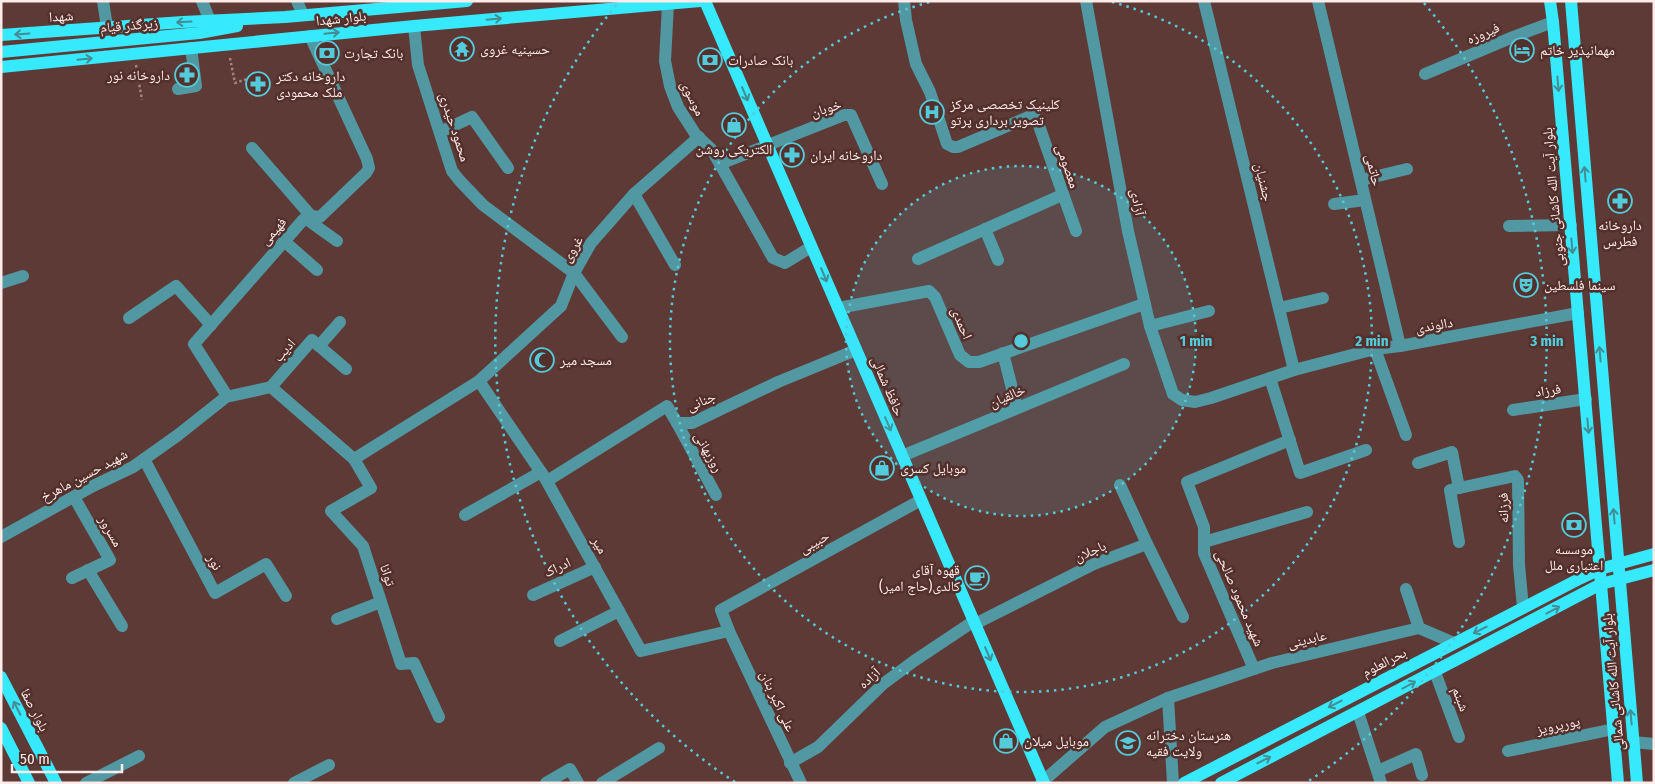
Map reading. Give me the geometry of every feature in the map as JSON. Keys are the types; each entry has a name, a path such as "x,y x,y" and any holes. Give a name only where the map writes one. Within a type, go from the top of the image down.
{"main road":[{"name":"بلوار شهدا","path":"303,15 402,4 467,1"},
{"name":"بلوار شهدا","path":"284,39 700,1"},
{"name":"حافظ شمالی","path":"705,1 1042,782"},
{"name":"بلوار آیت الله کاشانی جنوبی","path":"1550,1 1600,569"},
{"path":"1571,1 1618,564"},
{"name":"شهدا","path":"1,35 303,15"},
{"path":"199,33 284,17"},
{"path":"199,33 284,39"},
{"name":"زیرگذر قیام","path":"1,52 199,33"},
{"path":"1,67 284,39"},
{"name":"بحرالعلوم","path":"1184,783 1600,569 1654,554"},
{"name":"بلوار آیت الله کاشانی شمالی","path":"1618,564 1636,783"},
{"name":"بلوار آیت الله کاشانی شمالی","path":"1600,569 1618,783"},
{"path":"1221,783 1601,584 1654,570"},
{"name":"بلوار صفا","path":"1,677 56,783"},
{"path":"27,728 4,734 29,783"}],"street":[{"path":"103,1 106,27"},
{"path":"202,1 210,21"},
{"path":"297,1 303,15"},
{"name":"معصومی","path":"904,1 906,20 916,64 930,92 947,144 958,147 1033,114 1037,120 1076,231"},
{"name":"آزادی","path":"1086,1 1128,231 1144,304 1173,394 1182,400"},
{"name":"جشنیان","path":"1204,1 1294,370"},
{"name":"حاتمی","path":"1318,1 1400,346"},
{"name":"موسوی","path":"668,4 666,61 670,86 678,106 698,137 712,150 773,258 786,263 811,247"},
{"name":"فیروزه","path":"1425,74 1553,22"},
{"name":"محمود حیدری","path":"414,26 418,65 452,170 460,182 483,205 574,273 622,337"},
{"name":"فهیمی","path":"227,396 194,344 284,241 308,217 320,217 366,173 368,168 367,159 310,36"},
{"path":"178,89 196,86 190,48"},
{"name":"خوبان","path":"767,145 844,115 851,115 882,184"},
{"path":"440,132 472,117 508,168"},
{"name":"غروی","path":"479,381 561,306 574,273 591,243 634,194 698,137"},
{"path":"720,164 767,145"},
{"path":"252,148 308,217 337,241"},
{"path":"1361,180 1407,170"},
{"path":"634,194 675,265"},
{"path":"918,259 1062,195"},
{"path":"1334,204 1365,200"},
{"path":"1509,226 1571,225"},
{"path":"985,229 998,260"},
{"path":"284,241 317,270"},
{"path":"1,283 23,276"},
{"path":"129,318 176,286 211,325"},
{"name":"احمدی","path":"838,308 929,291 935,297 960,355 969,362 979,362 1144,304"},
{"path":"1279,308 1323,298"},
{"path":"1150,326 1209,311"},
{"name":"دالوندی","path":"1182,400 1195,402 1211,398 1294,370 1374,350 1578,313"},
{"name":"ادیب","path":"271,387 312,340 319,346 340,322"},
{"path":"319,346 346,369"},
{"name":"جنانی","path":"544,477 667,406 677,423 692,423 778,382 856,350"},
{"path":"1374,350 1406,435"},
{"path":"1003,353 1017,408"},
{"name":"خالقیان","path":"902,456 1124,364"},
{"path":"1270,378 1300,473 1366,450"},
{"path":"227,396 271,387 354,459 479,381"},
{"name":"میر","path":"479,381 544,477 642,651 729,631"},
{"name":"شهید حسین ماهرخ","path":"1,537 134,467 227,396"},
{"name":"فرزاد","path":"1514,410 1586,400"},
{"name":"روزبهانی","path":"677,423 716,494"},
{"name":"شهید محمود صالحی","path":"1254,669 1204,553 1204,527 1187,482 1290,440"},
{"path":"1418,463 1452,452 1459,542"},
{"name":"توانا","path":"354,459 371,488 331,511 363,546 401,664 414,663 439,717"},
{"name":"نور","path":"144,460 215,593 266,564 286,596"},
{"name":"فرزانه","path":"1454,489 1513,476 1517,478 1519,565 1523,608"},
{"path":"465,515 544,477"},
{"path":"1120,485 1183,617"},
{"name":"مسرور","path":"72,578 110,560 74,497"},
{"name":"حبیبی","path":"720,610 921,500"},
{"path":"1204,542 1306,512"},
{"name":"باجلان","path":"974,623 1094,564 1147,544"},
{"name":"ادراک","path":"533,595 594,567"},
{"path":"88,570 122,626"},
{"path":"1406,589 1419,628 1454,643"},
{"path":"337,619 381,602"},
{"name":"علی اکبر بنان","path":"720,610 801,783"},
{"path":"560,641 620,612"},
{"name":"آزاده","path":"790,763 818,748 883,684 914,661 974,623"},
{"name":"عابدینی","path":"1042,782 1105,727 1168,698 1272,662 1419,628"},
{"name":"شبنم","path":"1435,672 1459,737"},
{"path":"1168,698 1173,783"},
{"path":"1358,712 1379,777 1416,754 1422,775"},
{"name":"پورپرویز","path":"1508,752 1614,729"},
{"path":"1633,742 1654,744"},
{"path":"602,783 659,748"},
{"path":"86,783 140,756"},
{"path":"294,783 329,765"},
{"path":"546,783 570,769 578,783"}],"path":[{"path":"228,44 235,84 253,77"},
{"path":"134,54 142,100"}],"place":[{"name":"حسینیه غروی","path":"462,49"},
{"name":"مهمانپذیر خاتم","path":"1522,50"},
{"name":"بانک تجارت","path":"327,53"},
{"name":"بانک صادرات","path":"710,60"},
{"name":"داروخانه نور","path":"187,75"},
{"name":"داروخانه دکتر ملک محمودی","path":"258,84"},
{"name":"کلینیک تخصصی مرکز تصویر برداری پرتو","path":"932,112"},
{"name":"الکتریکی روشن","path":"734,125"},
{"name":"داروخانه ایران","path":"792,155"},
{"name":"داروخانه فطرس","path":"1620,201"},
{"name":"سینما فلسطین","path":"1526,285"},
{"name":"مسجد میر","path":"542,360"},
{"name":"موبایل کسری","path":"882,468"},
{"name":"موسسه اعتباری ملل","path":"1574,525"},
{"name":"قهوه آقای کالدی(حاج امیر)","path":"977,578"},
{"name":"موبایل میلان","path":"1006,741"},
{"name":"هنرستان دخترانه ولایت فقیه","path":"1128,743"}]}
